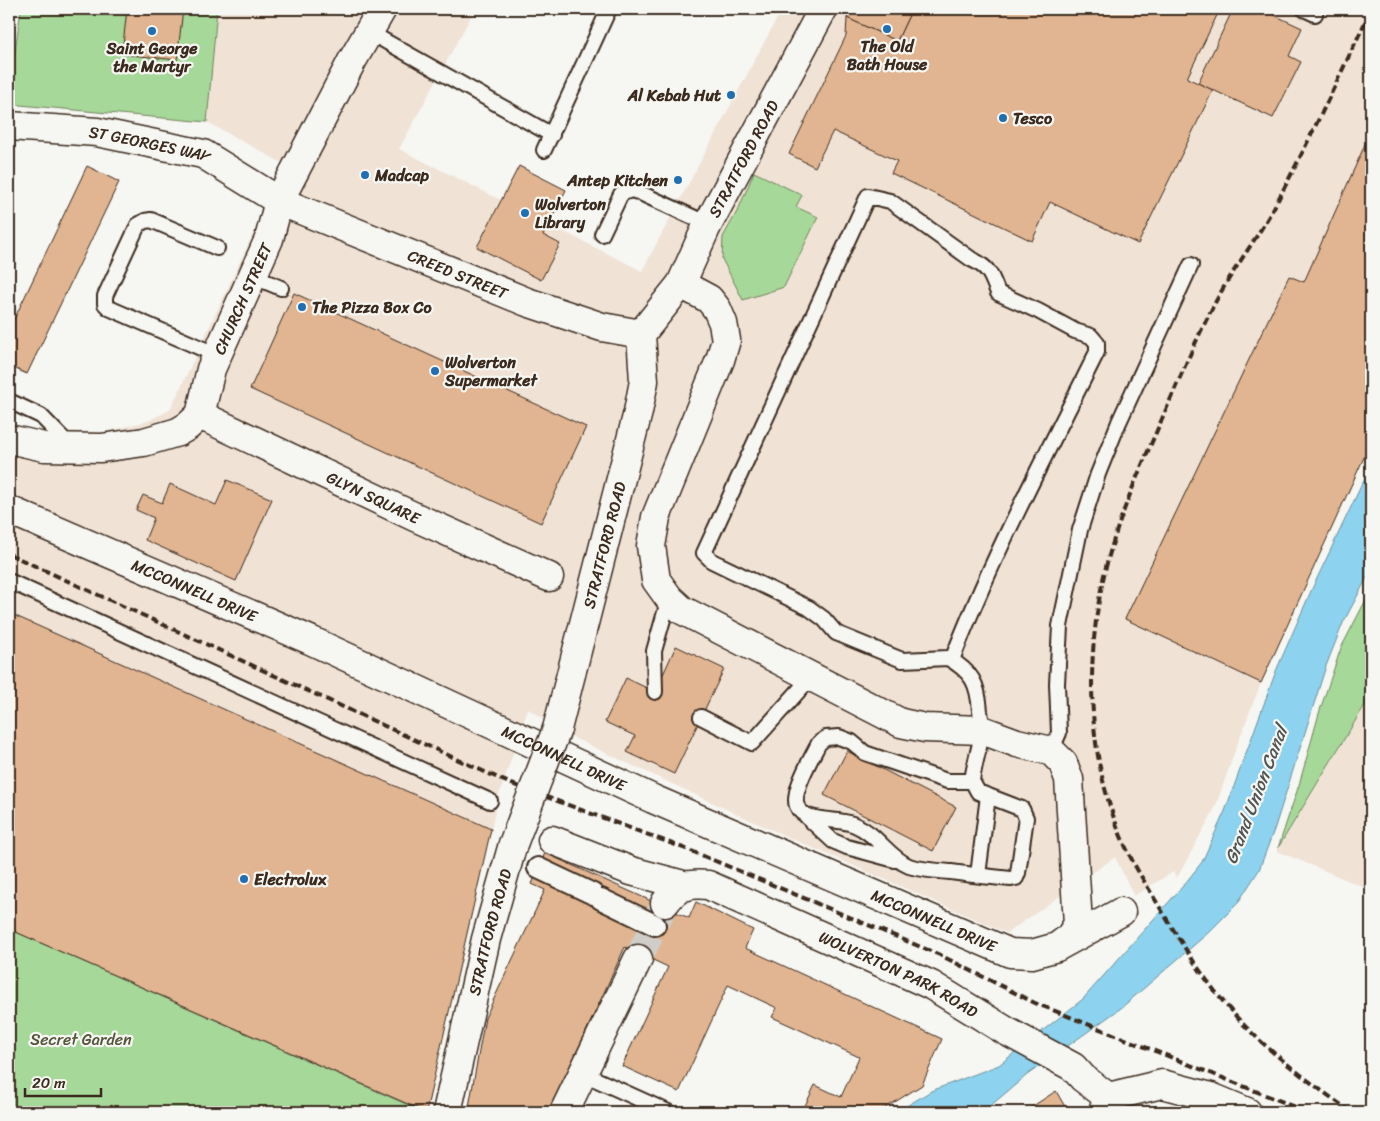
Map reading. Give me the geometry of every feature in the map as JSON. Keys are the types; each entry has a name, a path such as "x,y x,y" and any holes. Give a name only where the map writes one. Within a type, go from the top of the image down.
{"street":[{"name":"CHURCH STREET","path":"200,415 211,369 269,239 279,201 382,9"},
{"name":"STRATFORD ROAD","path":"447,1112 498,894 516,834 557,729 632,439 644,382 641,334 682,284 708,224 823,9"},
{"name":"ST GEORGES WAY","path":"9,126 97,132 203,154 279,201"},
{"name":"CREED STREET","path":"279,201 527,302 602,328 641,334"},
{"path":"682,284 709,299 717,308 723,323 726,340 720,360 656,517 651,546 656,580 669,598 682,610 901,723 925,728 982,730 1017,743 1051,751 1062,763 1070,778 1078,924 1070,938 1057,947"},
{"path":"9,439 44,447 101,448 144,442 178,432 200,415"},
{"name":"GLYN SQUARE","path":"200,415 414,517 549,577"},
{"name":"MCCONNELL DRIVE","path":"9,510 310,640 653,799 1010,953 1032,954 1057,947 1121,912"},
{"name":"WOLVERTON PARK ROAD","path":"552,840 631,871 687,886 694,884 708,885 923,981 1006,1031 1073,1067 1105,1105"},
{"path":"538,868 597,896 660,914 674,891 687,886"},
{"path":"564,1112 638,959"},
{"path":"1105,1105 1162,1084 1211,1097 1247,1112"}],"lane":[{"path":"544,150 609,9"},
{"path":"1304,9 1315,14 1316,9"},
{"path":"368,32 552,134"},
{"path":"602,234 621,194 631,190 708,224"},
{"path":"952,660 969,616 1001,548 1097,352 1097,342 1091,336 1075,331 1038,311 998,293 991,273 983,265 971,259 890,201 868,196 704,553 712,561 809,608 824,618 836,633 902,660 948,658 961,665 970,675 979,692 982,730 972,781 978,792 1022,809 1026,818 1018,873 1016,878 1011,879 935,871 910,866 833,841 799,811 795,794 819,743 826,738 839,737 852,742 865,753 947,781 972,781"},
{"path":"217,248 151,220 145,221 138,225 105,296 105,304 109,308 217,355"},
{"path":"1051,751 1059,733 1057,684 1060,626 1080,530 1098,474 1119,422 1191,265"},
{"path":"252,276 281,288"},
{"path":"9,401 41,416 71,448"},
{"path":"9,581 490,801"},
{"path":"655,692 654,651 669,598"},
{"path":"700,717 752,743 811,677"},
{"path":"978,875 988,796"},
{"path":"806,816 844,820 857,825 879,840 899,861"},
{"path":"584,1074 668,1112"}],"shaded area":[{"path":"217,9 475,9 399,149 642,271 782,9 1371,9 1371,442 1261,683 1215,808 1177,878 1173,872 1134,896 1115,857 1007,933 756,823 576,739 528,709 499,795 426,1112 9,929 9,424 22,430 105,432 148,421 170,410 286,165 207,122"},
{"path":"1371,696 1371,890 1277,851"}],"green space":[{"path":"21,9 217,9 207,122 9,104 9,92"},
{"path":"754,172 802,195 796,207 818,217 784,287 743,300 722,259 723,237 739,208"},
{"path":"1371,590 1371,695 1278,848 1341,648"},
{"name":"Secret Garden","path":"9,929 424,1112 9,1112"}],"water":[{"name":"Grand Union Canal","path":"1371,465 1371,570 1343,623 1326,666 1275,827 1259,870 1237,904 1208,933 1121,1008 1027,1075 983,1112 897,1112 931,1091 999,1065 1083,999 1202,862 1225,811 1276,671 1311,591"}],"building":[{"name":"Saint George the Martyr","path":"127,9 183,9 177,60 122,54"},
{"name":"The Old Bath House","path":"851,9 912,9 897,41 847,18"},
{"name":"Tesco","path":"912,9 1220,9 1187,78 1213,90 1138,244 1050,202 1032,241 891,173 897,161 833,131 815,167 789,154 846,36 847,18 897,41"},
{"path":"1233,9 1261,9 1302,28 1289,56 1301,62 1273,118 1198,83"},
{"path":"1371,131 1371,442 1261,683 1125,619 1289,276 1304,282"},
{"path":"87,166 119,182 27,374 9,366 9,330"},
{"name":"Wolverton Library","path":"519,166 566,190 543,235 560,244 541,280 477,247"},
{"path":"294,293 586,427 541,523 250,389"},
{"path":"227,480 272,499 236,581 145,540 154,518 136,510 143,495 162,503 170,484 216,505"},
{"name":"Electrolux","path":"9,613 491,829 426,1112 9,929"},
{"path":"676,646 724,669 674,774 627,752 635,736 605,722 626,678 655,692"},
{"path":"847,751 956,807 933,851 824,795"},
{"path":"545,853 689,918 696,902 753,930 745,948 942,1039 922,1085 879,1112 802,1112 815,1085 841,1097 859,1057 772,1017 777,1008 728,985 679,1092 622,1066 668,967 625,947 549,1112 468,1112 485,1018 545,890 532,884"},
{"path":"1056,1091 1068,1112 1024,1112"}],"tunnel":[{"path":"638,959 665,903"}],"railway":[{"path":"1351,1112 1285,1062 1248,1029 1217,994 1177,936 1123,842 1110,805 1100,768 1094,729 1092,690 1093,651 1104,575 1116,533 1139,472 1183,370 1216,301 1277,203 1371,10"},
{"path":"9,554 509,783 689,850 940,955 1035,1003 1308,1112"}],"place":[{"name":"The Old Bath House","path":"887,29"},
{"name":"Saint George the Martyr","path":"152,31"},
{"name":"Al Kebab Hut","path":"731,95"},
{"name":"Tesco","path":"1003,118"},
{"name":"Madcap","path":"365,175"},
{"name":"Antep Kitchen","path":"678,180"},
{"name":"Wolverton Library","path":"525,213"},
{"name":"The Pizza Box Co","path":"302,307"},
{"name":"Wolverton Supermarket","path":"435,371"},
{"name":"Electrolux","path":"244,879"}]}
